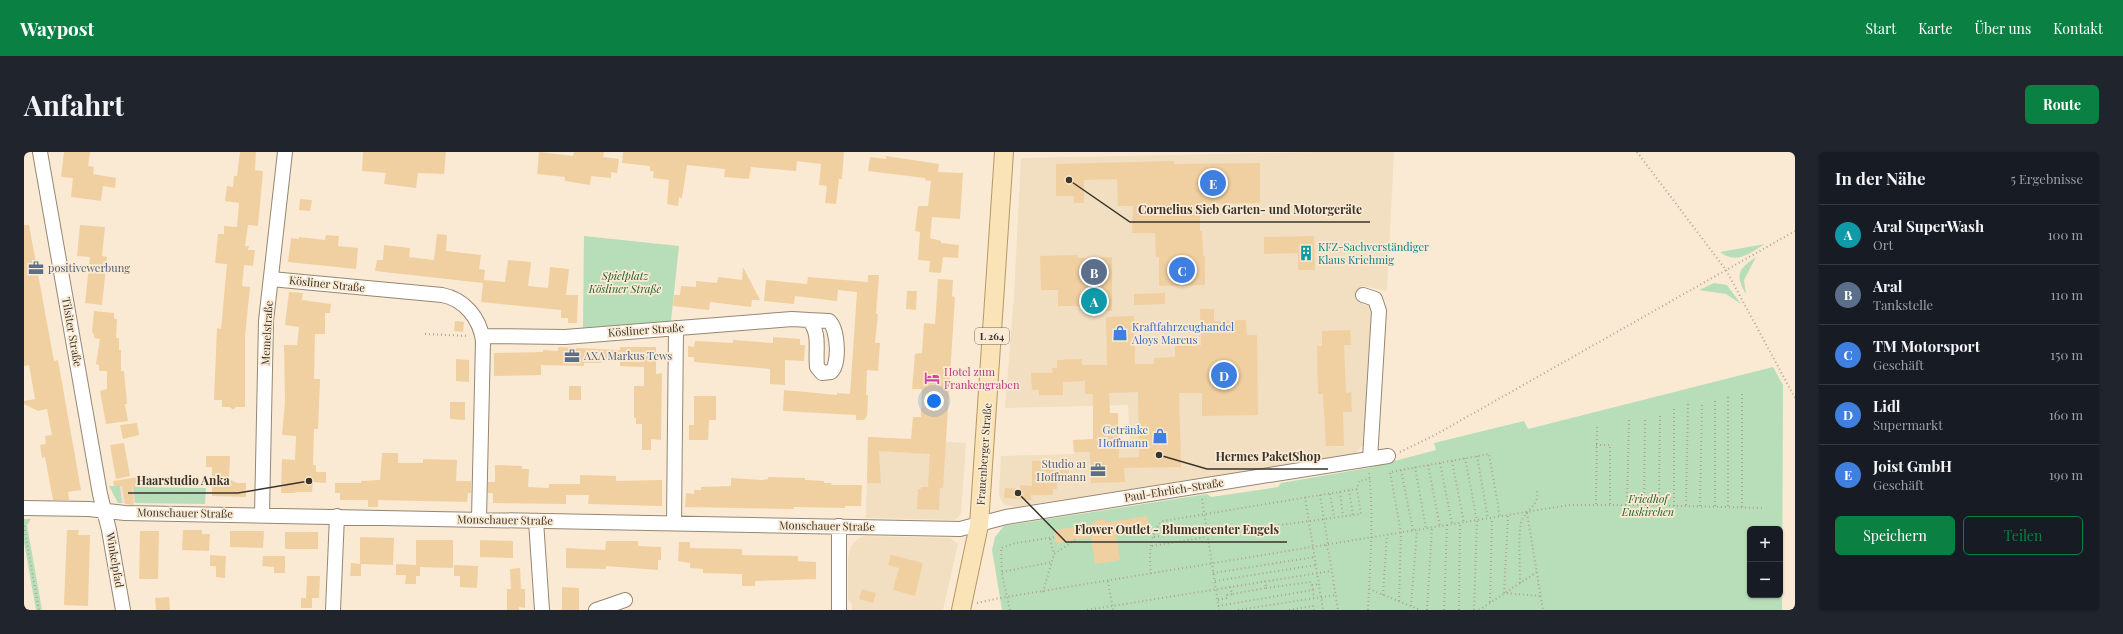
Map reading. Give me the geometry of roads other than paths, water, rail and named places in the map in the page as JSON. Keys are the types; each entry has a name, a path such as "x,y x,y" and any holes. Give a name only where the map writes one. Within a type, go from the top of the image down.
{"main road":[{"name":"Frauenberger Straße","path":"962,608 979,525 1004,152"}],"street":[{"name":"Tilsiter Straße","path":"40,152 105,511"},
{"name":"Memelstraße","path":"262,514 266,331 285,152"},
{"name":"Kösliner Straße","path":"271,279 448,296 458,301 472,313 480,326 482,336 480,519"},
{"path":"1363,295 1375,299 1379,311 1370,459"},
{"name":"Kösliner Straße","path":"482,336 565,337 792,319 809,320"},
{"path":"674,523 676,328"},
{"name":"Paul-Ehrlich-Straße","path":"979,525 1006,518 1388,456"},
{"name":"Monschauer Straße","path":"24,508 960,529 979,525"},
{"name":"Winkelpfad","path":"105,511 123,610"},
{"path":"333,610 337,516"},
{"path":"536,520 542,610"},
{"path":"839,610 840,526"},
{"path":"596,610 625,600"}],"place":[{"name":"Cornelius Sieb Garten- und Motorgeräte","path":"1069,180"},
{"name":"Joist GmbH","path":"1213,183"},
{"name":"KFZ-Sachverständiger Klaus Kriehmig","path":"1306,253"},
{"name":"positivewerbung","path":"36,268"},
{"name":"TM Motorsport","path":"1182,270"},
{"name":"Aral","path":"1094,272"},
{"name":"Aral SuperWash","path":"1094,301"},
{"name":"Kraftfahrzeughandel Aloys Marcus","path":"1120,333"},
{"name":"AXA Markus Tews","path":"572,356"},
{"name":"Lidl","path":"1224,375"},
{"name":"Hotel zum Frankengraben","path":"932,378"},
{"name":"Getränke Hoffmann","path":"1160,436"},
{"name":"Hermes PaketShop","path":"1159,455"},
{"name":"Studio a1 Hoffmann","path":"1098,470"},
{"name":"Haarstudio Anka","path":"309,481"},
{"name":"Flower Outlet - Blumencenter Engels","path":"1018,493"}],"park label":[{"name":"Spielplatz Kösliner Straße","path":"625,282"},
{"name":"Friedhof Euskirchen","path":"1648,505"}]}
